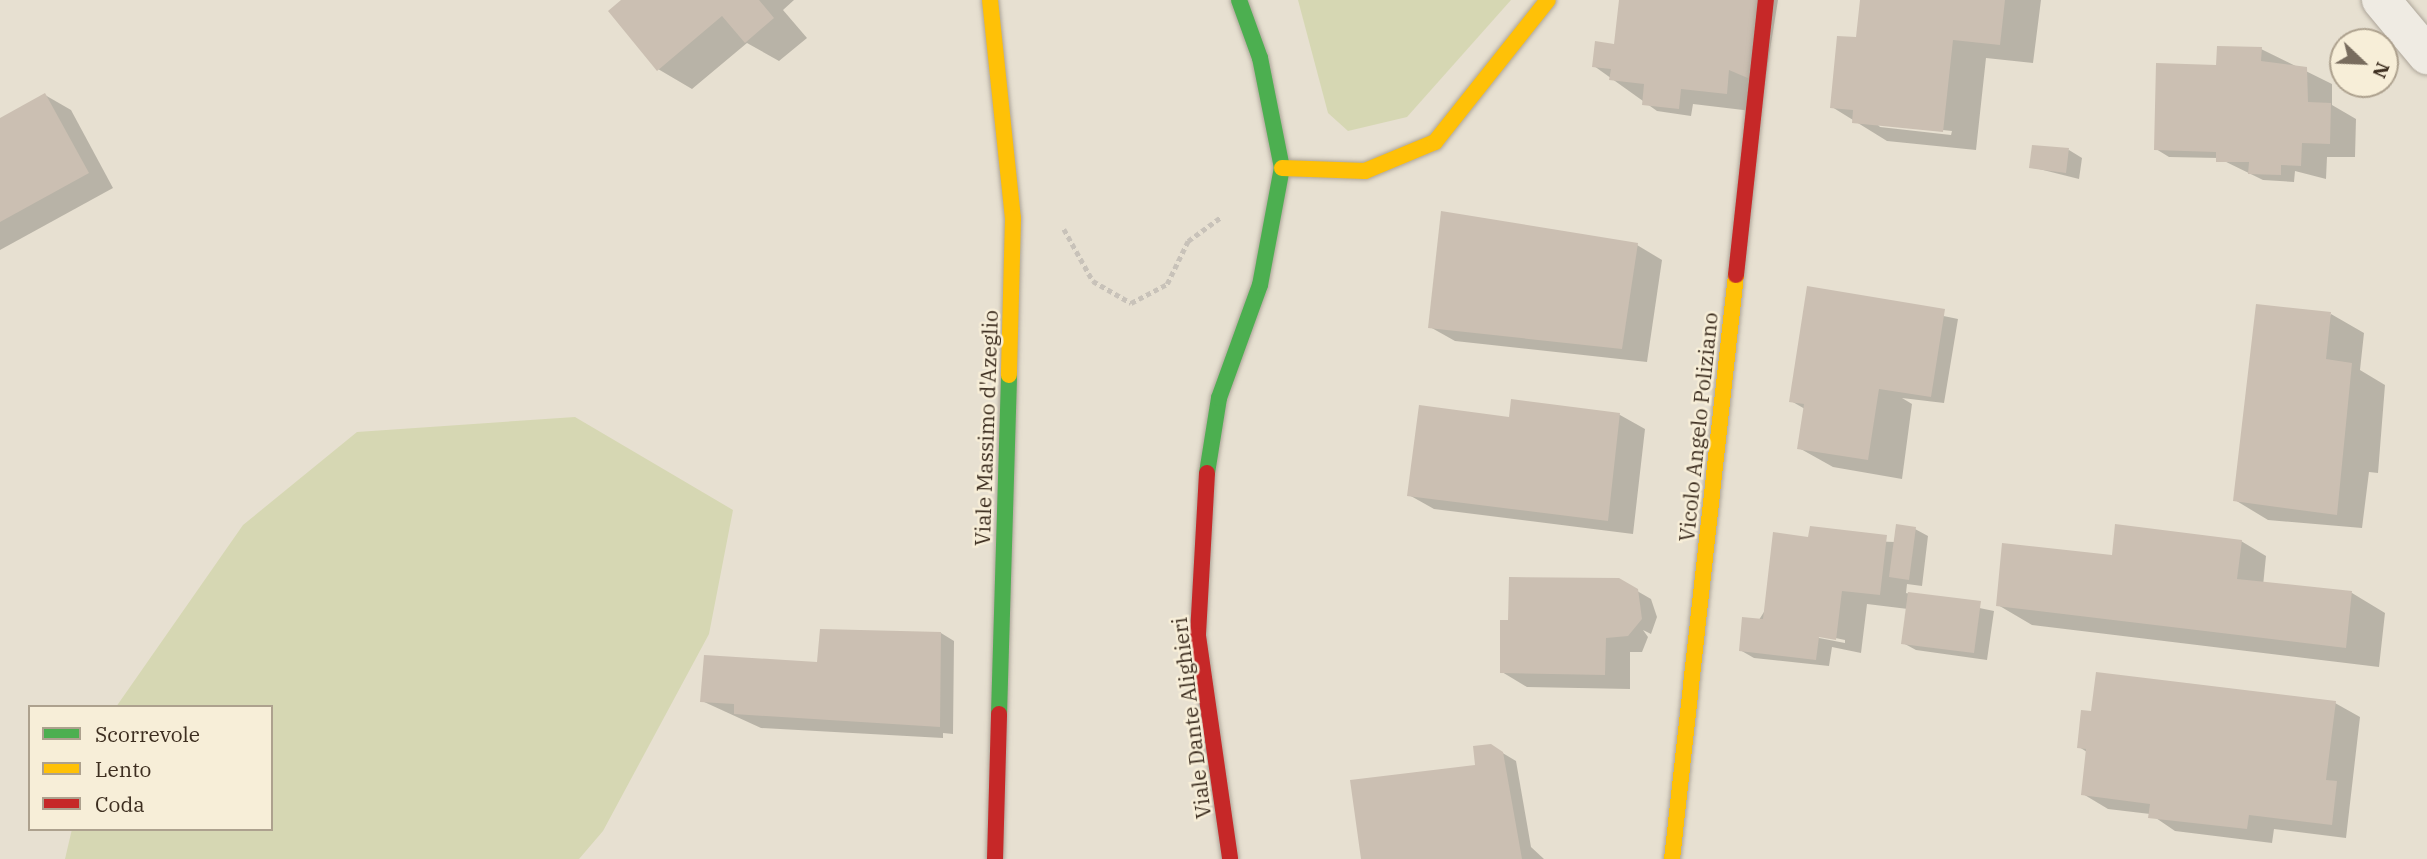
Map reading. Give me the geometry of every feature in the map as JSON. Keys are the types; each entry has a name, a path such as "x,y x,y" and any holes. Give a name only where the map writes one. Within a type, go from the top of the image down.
{"street":[{"name":"Viale Massimo d'Azeglio","path":"990,0 1013,218 996,859"},
{"name":"Viale Dante Alighieri","path":"1230,859 1198,636 1200,516 1219,398 1261,285 1282,168 1260,58 1239,0"},
{"path":"1282,168 1365,171 1435,142 1548,0"},
{"name":"Vicolo Angelo Poliziano","path":"1672,859 1766,0"},
{"path":"2381,0 2427,55"}],"path":[{"path":"1013,218 1055,213 1093,281 1131,303 1167,284 1188,241 1228,212 1276,202"}],"green space":[{"path":"1298,0 1511,0 1407,117 1348,131 1328,113"},
{"path":"575,417 733,510 709,634 603,831 579,859 65,859 72,831 273,831 273,705 117,705 243,525 357,432"}],"building":[{"path":"621,0 759,0 774,18 745,43 722,16 657,71 608,11"},
{"path":"1619,0 1764,0 1750,79 1729,70 1727,94 1681,89 1679,109 1642,105 1644,84 1609,80 1611,69 1592,67 1595,41 1614,44"},
{"path":"1860,0 2005,0 2000,45 1953,40 1943,132 1852,123 1853,110 1830,108 1837,36 1856,37"},
{"path":"2217,46 2262,47 2261,61 2307,67 2308,102 2331,103 2330,144 2302,143 2301,166 2281,165 2281,175 2248,174 2249,162 2216,162 2216,152 2154,150 2156,63 2216,65"},
{"path":"45,93 89,173 0,222 0,118"},
{"path":"2032,145 2069,148 2066,173 2029,168"},
{"path":"1441,211 1638,243 1622,349 1428,328"},
{"path":"1807,286 1945,309 1931,397 1879,389 1868,460 1797,449 1804,404 1789,402"},
{"path":"2256,304 2331,312 2326,359 2352,363 2337,515 2233,501"},
{"path":"1511,399 1620,413 1608,521 1407,496 1419,405 1509,417"},
{"path":"1896,524 1916,527 1909,580 1889,577"},
{"path":"2115,524 2242,540 2237,579 2352,591 2346,648 1996,606 2002,543 2112,555"},
{"path":"1810,526 1887,535 1880,595 1842,591 1836,640 1819,637 1816,660 1739,651 1742,617 1763,619 1773,532 1808,537"},
{"path":"1509,577 1619,578 1638,589 1642,619 1628,636 1606,638 1605,675 1500,673 1500,620 1508,620"},
{"path":"1908,592 1981,601 1974,653 1901,644"},
{"path":"820,629 941,632 940,727 734,714 734,704 700,702 704,655 817,662"},
{"path":"2096,672 2336,701 2326,780 2337,781 2332,825 2249,815 2247,829 2148,818 2150,804 2081,795 2086,749 2077,748 2081,710 2091,711"},
{"path":"1491,744 1503,752 1522,859 1361,859 1350,780 1475,765 1473,746"}],"traffic: fast":[{"path":"1207,473 1219,398 1260,285 1282,168 1260,58 1239,0"},
{"path":"999,714 1009,375"}],"traffic: slow":[{"path":"990,0 1013,218 1009,375"},
{"path":"1282,168 1365,171 1435,142 1548,0"},
{"path":"1672,859 1736,275"}],"traffic: jam":[{"path":"1736,275 1766,0"},
{"path":"1207,473 1198,636 1230,859"},
{"path":"995,859 999,714"}]}
